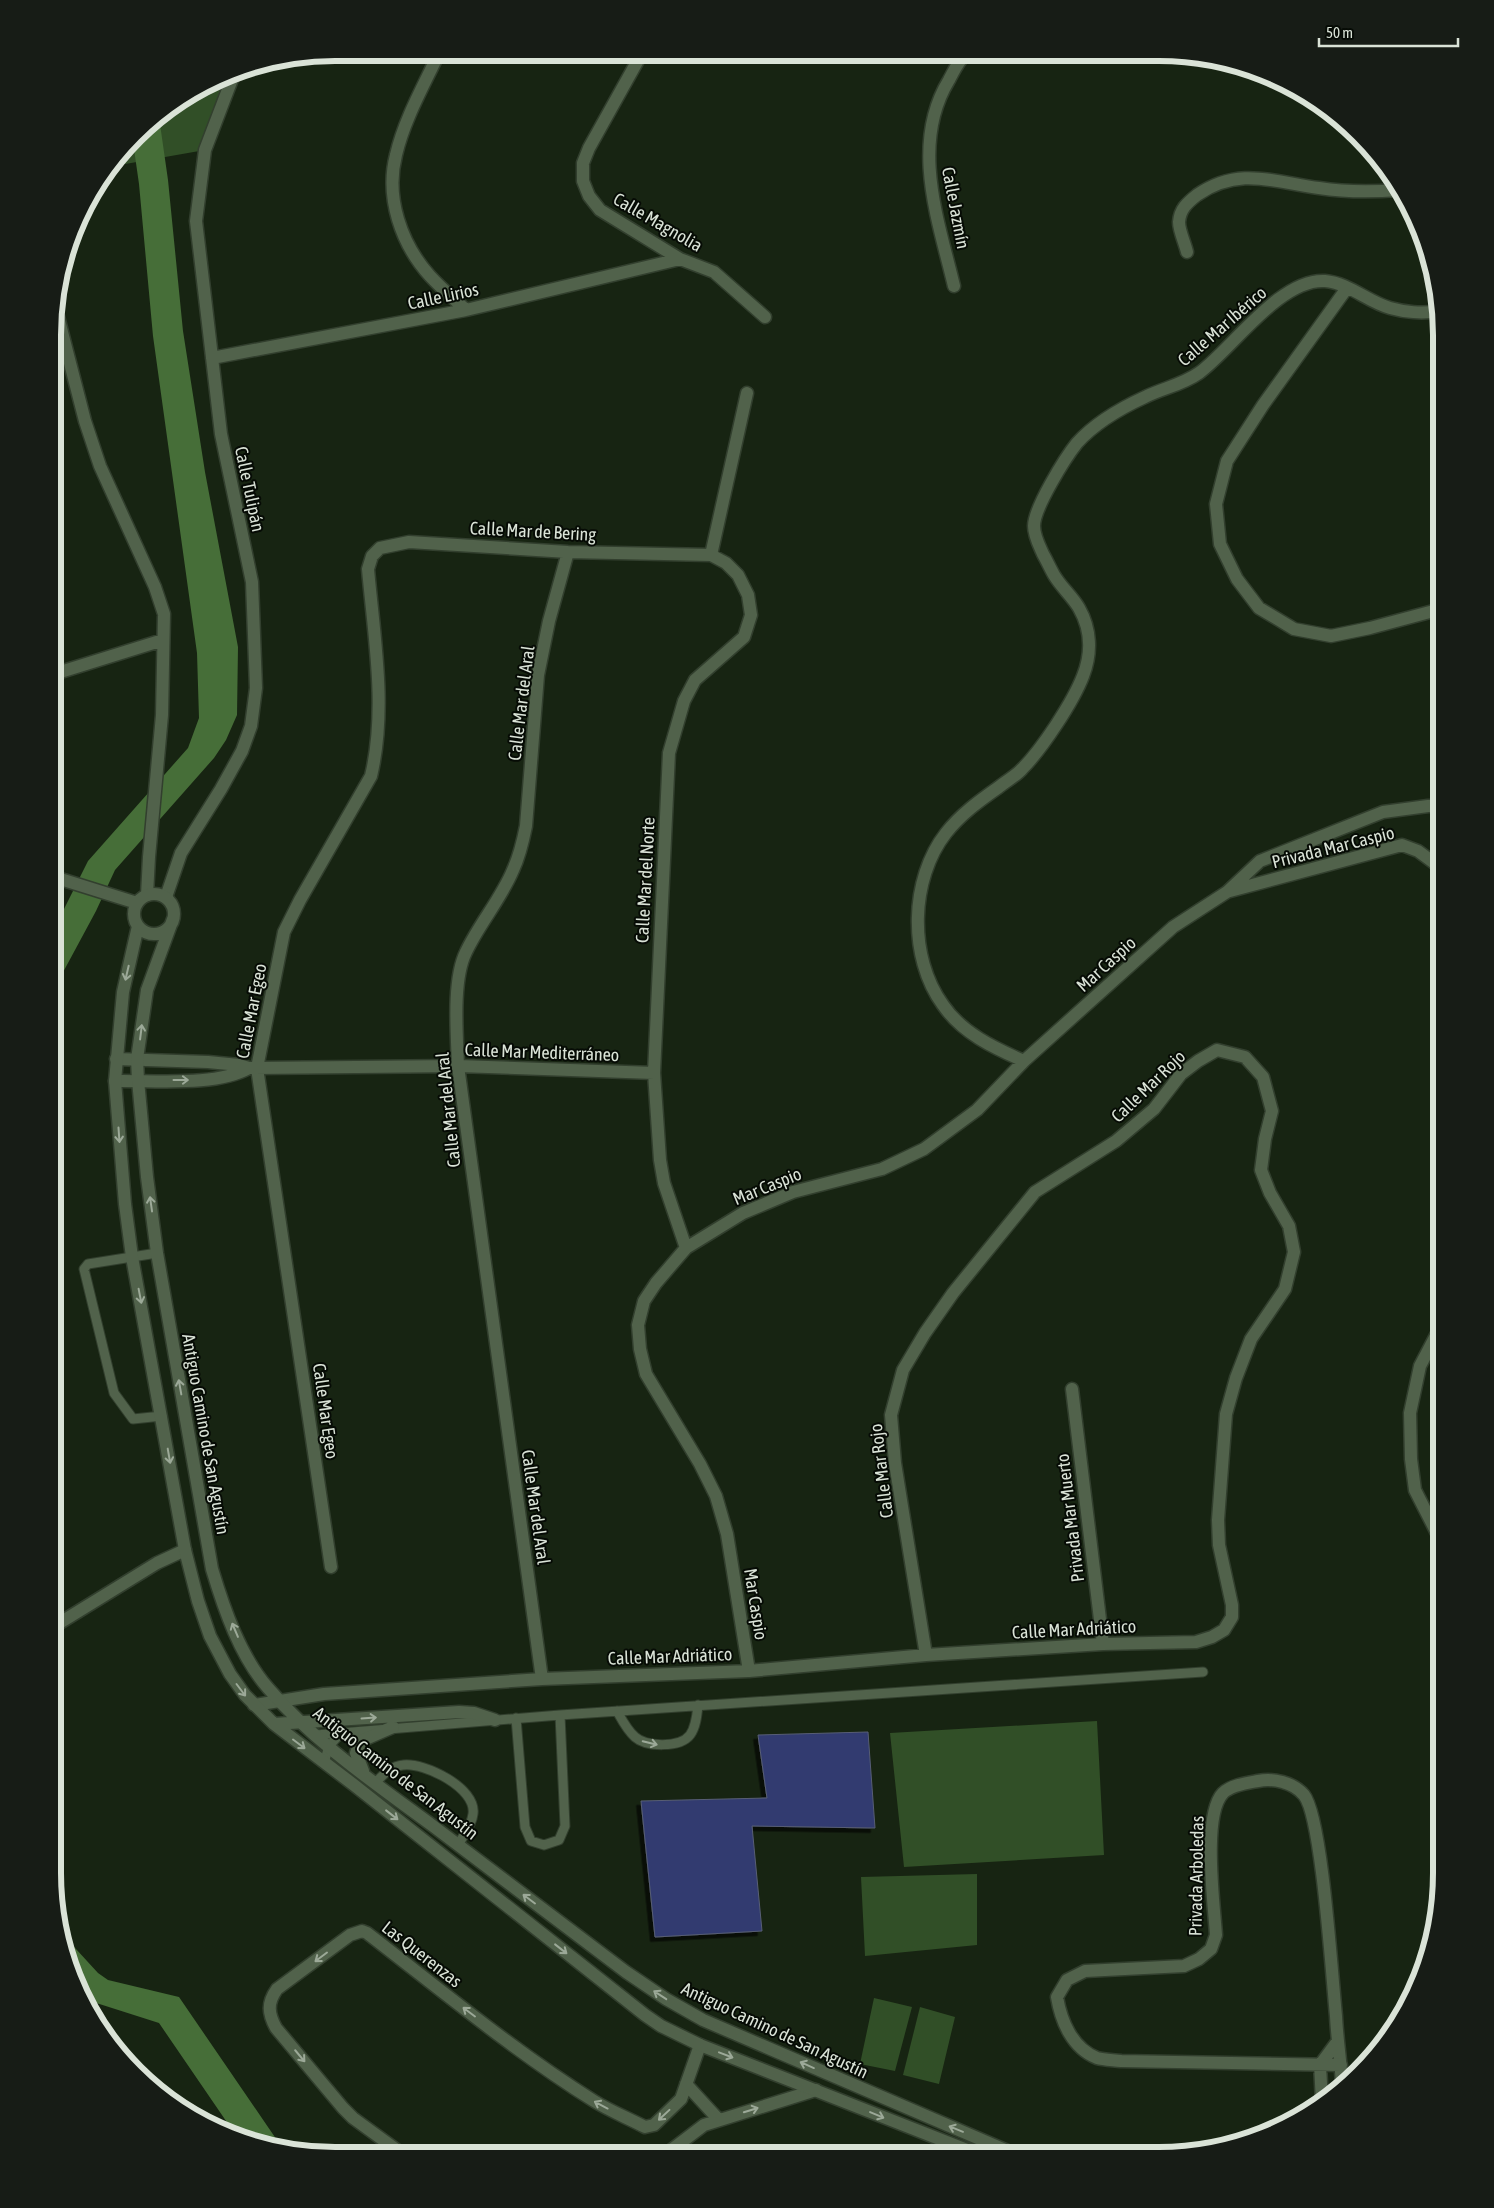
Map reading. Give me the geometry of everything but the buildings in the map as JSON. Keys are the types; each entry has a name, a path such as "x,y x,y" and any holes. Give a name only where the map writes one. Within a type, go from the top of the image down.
{"street":[{"path":"436,61 410,116 396,155 392,190 400,224 413,253 429,275 466,310"},
{"name":"Calle Magnolia","path":"638,61 589,148 583,163 582,181 589,196 600,210 680,259 714,272 765,317"},
{"name":"Calle Jazmín","path":"954,286 929,182 929,140 940,94 961,61"},
{"name":"Calle Tulipán","path":"166,897 181,853 242,751 251,726 256,688 252,582 221,434 196,221 205,150 231,82"},
{"path":"1188,252 1179,223 1184,205 1204,190 1236,178 1267,178 1319,188 1371,192 1392,191"},
{"name":"Calle Lirios","path":"212,358 466,310 680,259"},
{"name":"Calle Mar Ibérico","path":"1024,1061 994,1048 968,1031 942,1005 924,969 919,932 919,893 929,862 943,836 963,813 1022,770 1052,732 1083,676 1090,651 1088,630 1079,608 1053,575 1037,543 1034,524 1044,496 1078,443 1110,416 1147,396 1176,386 1200,372 1275,301 1302,286 1324,281 1347,288 1390,308 1431,312"},
{"path":"1347,288 1263,406 1227,462 1216,504 1220,544 1237,579 1259,608 1294,628 1331,636 1433,611"},
{"path":"61,329 85,421 100,466 155,587 164,614 162,715 151,835 142,899 134,915 138,926 146,932 156,934 166,930 173,919 172,904 166,897 156,894 142,899 61,879"},
{"path":"711,555 748,392"},
{"name":"Calle Mar de Bering","path":"368,569 372,556 380,548 409,542 568,552 711,555"},
{"name":"Calle Mar del Aral","path":"542,1678 458,1066 457,1007 460,974 465,954 513,871 521,849 526,826 538,675 549,621 568,552"},
{"name":"Calle Mar del Norte","path":"686,1248 664,1183 660,1160 654,1073 669,753 684,701 695,680 709,665 744,637 751,615 748,595 738,575 726,563 711,555"},
{"name":"Calle Mar Egeo","path":"331,1567 253,1068 284,932 300,900 371,776 376,755 378,707 368,569"},
{"path":"61,672 163,640"},
{"path":"1228,892 1260,861 1383,812 1433,806"},
{"name":"Privada Mar Caspio","path":"1228,892 1402,845 1418,851 1433,862"},
{"name":"Mar Caspio","path":"749,1671 727,1534 716,1496 700,1464 646,1374 640,1349 638,1325 644,1301 656,1283 686,1248 743,1213 801,1189 882,1169 924,1149 977,1110 1024,1061 1173,927 1228,892"},
{"name":"Antiguo Camino de San Agustín","path":"173,919 147,990 137,1059 147,1177 212,1569 220,1595 244,1651 267,1687 316,1734 375,1783 626,1972 666,1999 703,2020 990,2147"},
{"name":"Antiguo Camino de San Agustín","path":"138,926 123,992 115,1081 125,1204 132,1257 185,1550 198,1601 210,1636 230,1674 254,1705 274,1724 661,2026 700,2045 960,2147"},
{"name":"Calle Mar Rojo","path":"926,1655 894,1453 891,1415 904,1370 925,1333 952,1293 1035,1192 1116,1141 1154,1109 1181,1074 1217,1050 1245,1057 1263,1078 1272,1111 1265,1139 1261,1170 1270,1193 1288,1226 1294,1252 1285,1289 1251,1338 1236,1378 1226,1414 1218,1520 1219,1545 1232,1605 1232,1618 1224,1630 1212,1637"},
{"name":"Calle Mar Mediterráneo","path":"116,1060 137,1059 224,1063 253,1068 458,1066 654,1073"},
{"name":"Calle Mar Mediterráneo","path":"115,1081 220,1078 253,1068"},
{"path":"1433,1341 1420,1366 1410,1414 1411,1460 1416,1490 1433,1525"},
{"name":"Privada Mar Muerto","path":"1072,1389 1103,1644"},
{"path":"61,1622 157,1563 185,1550"},
{"name":"Calle Mar Adriático","path":"254,1705 279,1699 324,1694 542,1678 749,1671 926,1655 1103,1644 1196,1642 1212,1637"},
{"path":"274,1724 459,1712 474,1713 495,1720"},
{"path":"364,1774 356,1753 361,1741 393,1727"},
{"name":"Privada Arboledas","path":"1341,2065 1121,2061 1098,2058 1082,2048 1068,2032 1060,2016 1057,1997 1068,1980 1085,1971 1184,1966 1199,1959 1211,1948 1216,1935 1211,1832 1215,1806 1223,1792 1239,1785 1264,1780 1286,1782 1304,1795 1311,1814 1318,1849 1336,2016 1337,2042 1341,2065 1342,2076"},
{"name":"Las Querenzas","path":"393,2147 353,2118 343,2108 276,2028 270,2018 268,2008 271,1998 277,1989 350,1935 357,1932 367,1933 465,2009 595,2102 645,2127 654,2125 681,2099 700,2045"},
{"path":"1322,2093 1320,2065 1337,2042"},
{"path":"686,2084 719,2120"},
{"path":"675,2147 704,2124 816,2090"}],"lane":[{"path":"158,1252 88,1264 84,1270 114,1393 133,1419 162,1416"},
{"path":"316,1734 698,1705 1203,1672"},
{"path":"617,1711 636,1738 651,1745 672,1744 689,1737 695,1725 698,1705"},
{"path":"516,1718 525,1827 531,1841 544,1845 558,1840 565,1826 560,1715"},
{"path":"324,1763 330,1746 342,1732"},
{"path":"375,1783 396,1767 415,1765 449,1780 459,1787 471,1802 473,1814 458,1845"}],"shaded area":[{"path":"231,82 205,150 121,165 155,129 183,107"},
{"path":"160,125 168,180 183,331 205,472 238,647 237,715 226,740 214,758 115,870 96,911 61,976 61,915 88,861 188,748 199,718 197,653 153,336 134,150"},
{"path":"1097,1721 1104,1855 904,1867 890,1733"},
{"path":"977,1874 977,1945 865,1956 861,1877"},
{"path":"71,1944 98,1973 108,1980 179,1997 277,2140 229,2125 159,2023 94,2002 82,1977"},
{"path":"874,1998 912,2007 895,2071 860,2064"},
{"path":"920,2007 955,2017 939,2084 903,2075"}]}
